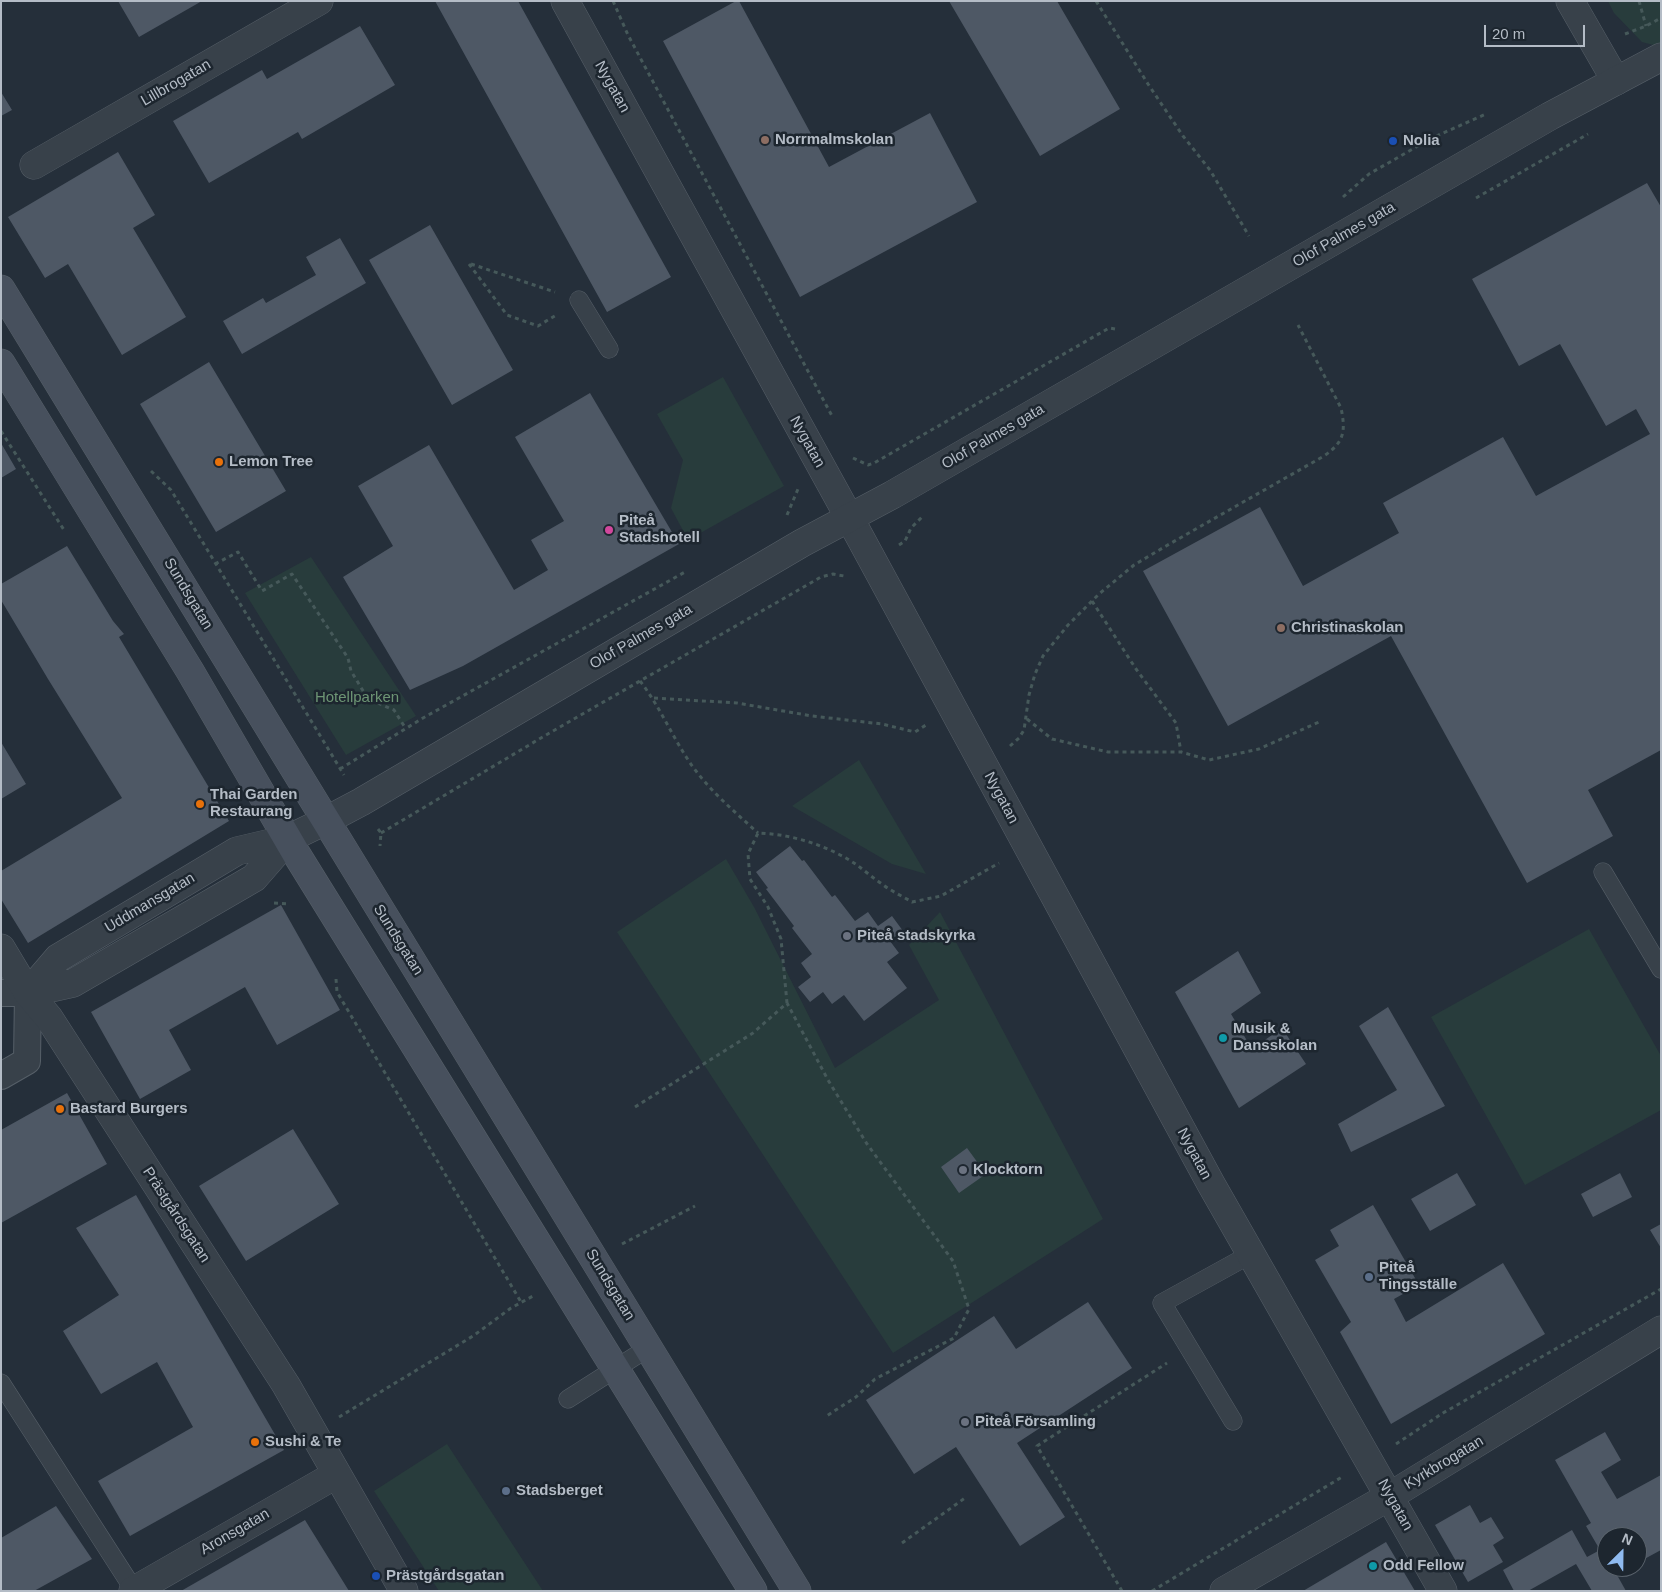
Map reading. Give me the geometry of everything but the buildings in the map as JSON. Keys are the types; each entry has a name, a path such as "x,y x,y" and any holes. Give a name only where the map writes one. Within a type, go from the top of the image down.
{"main road":[{"name":"Sundsgatan","path":"1,289 797,1591"},
{"path":"1,363 190,671 288,839 753,1591"}],"street":[{"name":"Lillbrogatan","path":"34,164 319,1"},
{"name":"Nygatan","path":"565,1 849,517 1210,1184 1370,1460 1443,1591"},
{"path":"1570,1 1616,81"},
{"name":"Olof Palmes gata","path":"326,820 849,517 892,495 1550,116 1661,56"},
{"name":"Uddmansgatan","path":"1,993 28,993 73,984 254,878 288,839 326,820"},
{"name":"Prästgårdsgatan","path":"1,948 28,993 49,1018 286,1385 404,1591"},
{"path":"1,1076 27,1061 28,993"},
{"name":"Kyrkbrogatan","path":"1224,1591 1390,1496 1660,1334"},
{"name":"Aronsgatan","path":"133,1590 337,1474"}],"lane":[{"path":"579,300 609,350"},
{"path":"1603,872 1661,970"},
{"path":"1233,1421 1162,1303 1251,1254"},
{"path":"568,1399 648,1348"},
{"path":"1,1383 133,1590"}],"path":[{"path":"613,1 633,44 836,422"},
{"path":"1096,1 1183,136 1210,170 1249,236"},
{"path":"1639,1 1646,26"},
{"path":"1598,50 1626,34 1661,18"},
{"path":"1340,199 1369,174 1432,138 1486,114"},
{"path":"469,264 497,273 579,300 538,326 507,315 469,264"},
{"path":"1009,746 1019,738 1024,730 1035,674 1043,656 1068,625 1092,601 1134,565 1324,456 1341,441 1344,422 1342,408 1298,325"},
{"path":"824,472 854,458 868,465 874,463 1109,328 1117,329"},
{"path":"1,431 69,538"},
{"path":"215,564 238,552 262,591 292,574 348,658 351,671 368,698 394,710 406,729"},
{"path":"340,769 406,729 689,570"},
{"path":"381,833 821,577"},
{"path":"1092,601 1136,669 1176,723 1181,752"},
{"path":"640,681 654,698 693,767 720,799 758,833 793,837 825,849 856,864 882,885 912,902 941,896 999,864"},
{"path":"654,698 737,703 812,716 882,724 915,732 926,725"},
{"path":"1027,719 1052,739 1108,752 1181,752 1209,760 1259,749 1319,722"},
{"path":"758,833 748,854 750,879 768,907 781,938 787,1003 828,1080 867,1144 953,1261 969,1309 954,1338 875,1379 856,1397 826,1418"},
{"path":"336,975 337,992 521,1302"},
{"path":"635,1107 753,1033 787,1003"},
{"path":"618,1247 695,1206"},
{"path":"1152,1591 1370,1460 1443,1413 1661,1289"},
{"path":"314,1434 473,1336 521,1302 538,1293"},
{"path":"1122,1591 1037,1446 1190,1348"},
{"path":"902,1543 965,1498"}],"green space":[{"path":"1608,1 1661,1 1661,47 1642,42 1614,13"},
{"path":"723,377 784,486 688,540 671,508 683,460 657,414"},
{"name":"Hotellparken","path":"311,557 416,716 346,755 245,593"},
{"path":"859,760 926,874 892,864 792,806"},
{"path":"726,859 754,907 835,1068 939,1000 909,945 940,912 1103,1219 893,1353 617,932"},
{"path":"1589,929 1661,1056 1661,1110 1525,1185 1431,1017"},
{"path":"447,1444 543,1591 439,1591 374,1491"}],"place":[{"name":"Norrmalmskolan","path":"765,140"},
{"name":"Nolia","path":"1393,141"},
{"name":"Lemon Tree","path":"219,462"},
{"name":"Piteå Stadshotell","path":"609,530"},
{"name":"Christinaskolan","path":"1281,628"},
{"name":"Thai Garden Restaurang","path":"200,804"},
{"name":"Piteå stadskyrka","path":"847,936"},
{"name":"Musik & Dansskolan","path":"1223,1038"},
{"name":"Bastard Burgers","path":"60,1109"},
{"name":"Klocktorn","path":"963,1170"},
{"name":"Piteå Tingsställe","path":"1369,1277"},
{"name":"Piteå Församling","path":"965,1422"},
{"name":"Sushi & Te","path":"255,1442"},
{"name":"Stadsberget","path":"506,1491"},
{"name":"Odd Fellow","path":"1373,1566"},
{"name":"Prästgårdsgatan","path":"376,1576"}]}
